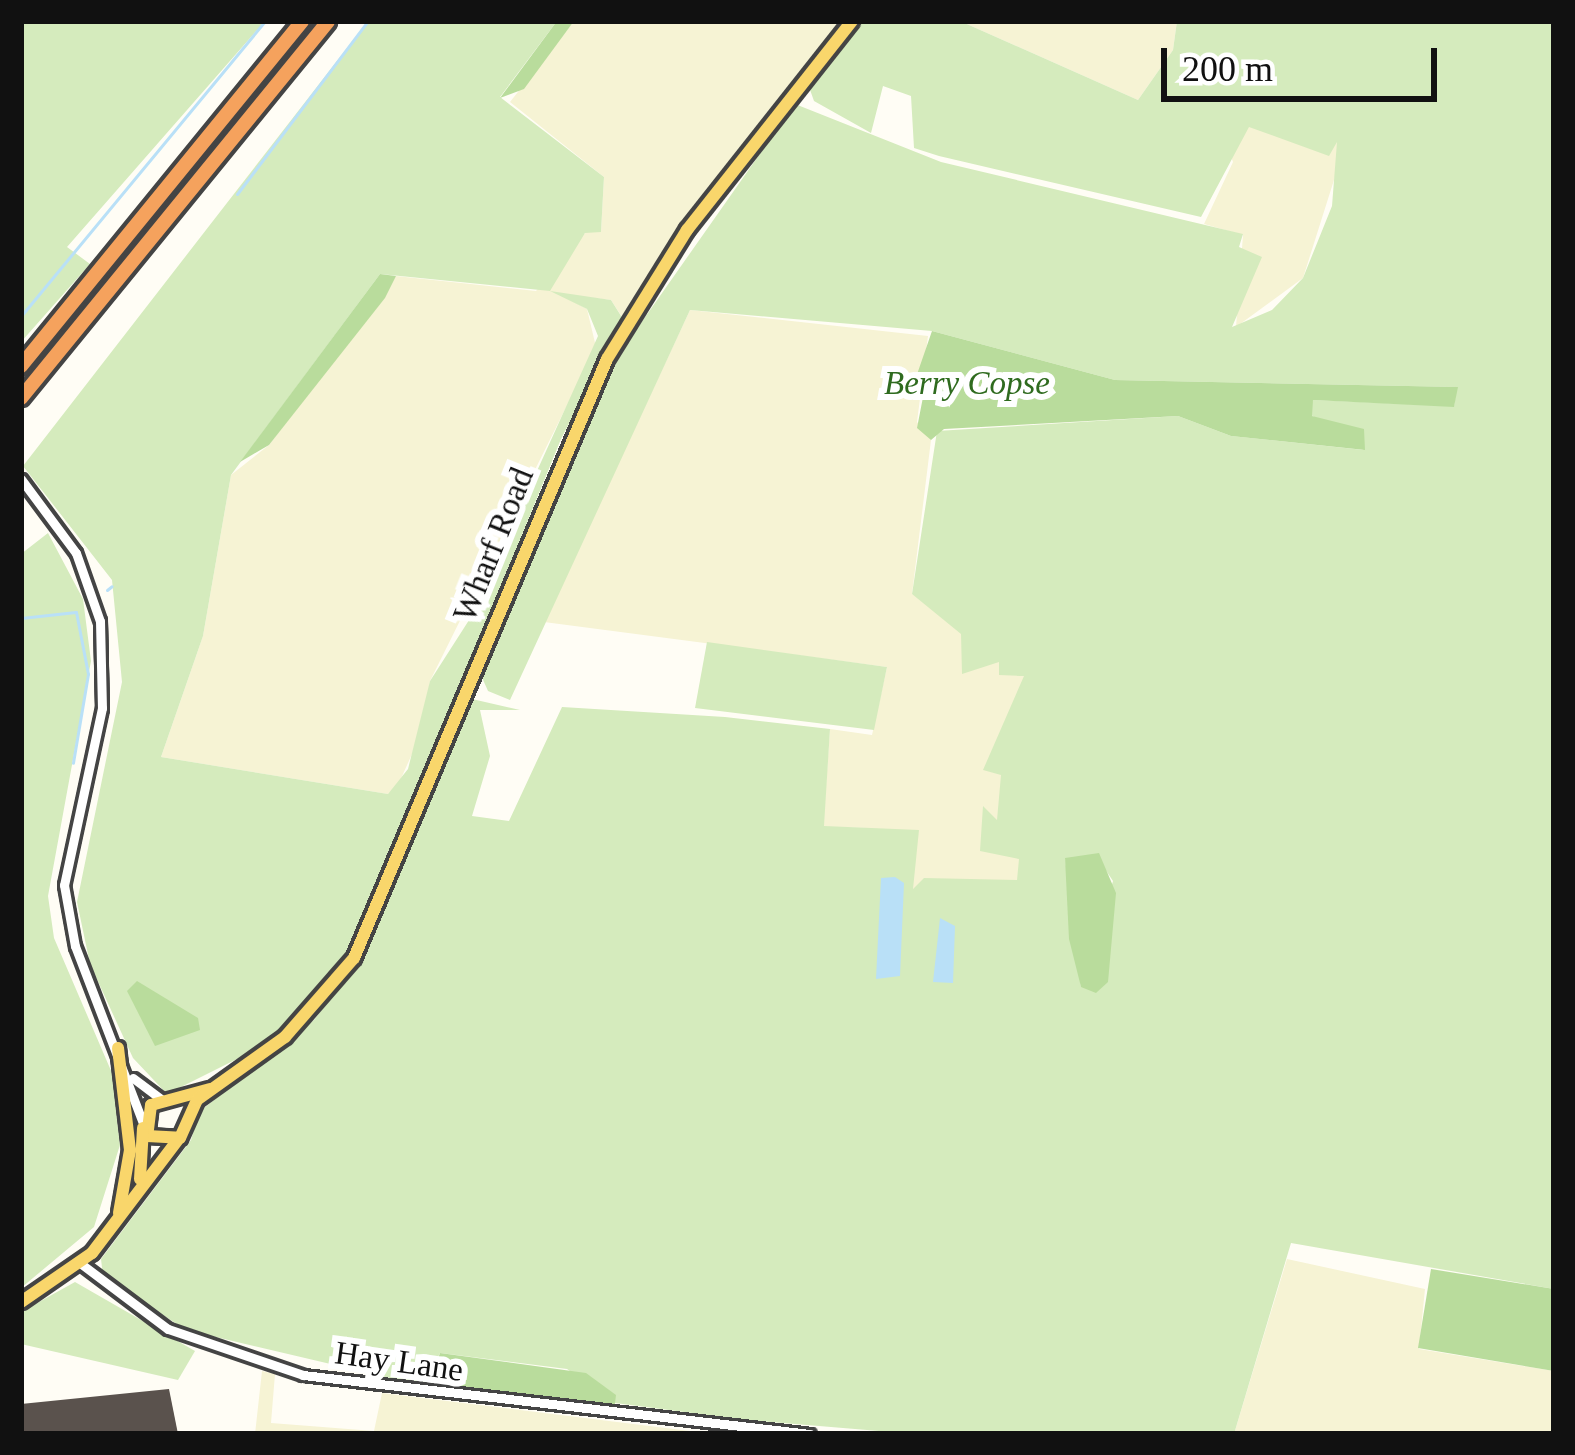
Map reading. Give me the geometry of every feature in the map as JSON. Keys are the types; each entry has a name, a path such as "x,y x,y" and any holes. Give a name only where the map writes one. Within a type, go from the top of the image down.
{"highway":[{"path":"21,366 302,21"},
{"path":"21,398 328,21"}],"main road":[{"name":"Wharf Road","path":"80,1263 115,1226 210,1089 302,1022 363,943 608,359 688,230 852,21"},
{"path":"115,1226 130,1150 118,1048"},
{"name":"Wharf Road","path":"165,1101 210,1089"},
{"path":"178,1140 159,1144 143,1126 165,1101 186,1118"},
{"name":"Wharf Road","path":"139,1186 143,1126"},
{"path":"21,1302 80,1263"}],"street":[{"path":"21,479 76,553 100,621 102,708 64,885 79,958 130,1074 143,1126"},
{"path":"130,1074 165,1101"},
{"name":"Hay Lane","path":"80,1263 168,1330 314,1377 810,1434"}],"shaded area":[{"path":"574,21 844,21 624,320 611,300 559,294 587,309 596,347 430,681 425,725 399,783 388,794 161,757 203,636 231,475 269,445 396,276 536,291 586,232 601,232 604,177 510,102"},
{"path":"960,21 1177,21 1173,50 1138,100"},
{"path":"1200,75 1337,140 1340,161 1303,278 1236,327 1243,235 1204,224 1233,162"},
{"path":"690,310 928,336 917,422 931,440 912,594 1000,635 1025,675 1018,1030 867,828 823,827 830,729 872,735 887,667 544,622"},
{"path":"1287,1259 1425,1289 1419,1349 1554,1371 1554,1434 1234,1434"},
{"path":"262,1371 275,1374 271,1423 374,1431 382,1393 714,1434 255,1434"}],"green space":[{"path":"21,21 265,21 67,247 90,264 21,342"},
{"path":"368,21 557,21 500,97 604,177 601,232 585,233 550,291 611,300 623,319 561,439 357,941 265,1045 167,1094 133,1058 90,964 77,902 122,682 112,580 23,466","holes":["380,274 550,291 587,309 598,336 471,617 430,681 408,769 388,794 161,757 203,636 231,475"]},
{"path":"557,21 574,21 524,89 500,98"},
{"path":"861,21 960,21 1138,100 1173,50 1177,21 1554,21 1554,1289 1291,1243 1234,1434 915,1434 615,1403 567,1369 440,1353 424,1386 186,1330 103,1276 101,1259 191,1140 199,1112 314,1020 360,960 472,699 520,710 480,710 490,756 472,816 509,821 562,707 830,729 824,826 919,830 913,889 924,878 1017,880 1019,859 980,851 983,806 997,820 1001,775 983,770 1024,676 999,675 999,662 962,674 961,634 912,594 937,431 1178,416 1231,436 1364,450 1308,413 1313,400 1454,406 1457,387 1115,380 932,331 690,310 510,700 488,691 480,673 610,367 795,104 941,162 1243,234 1239,247 1262,257 1232,327 1272,310 1303,278 1332,206 1337,142 1329,156 1249,127 1201,217 914,148 911,96 883,86 871,133 814,101 809,87","holes":["1065,858 1101,863 1113,881 1081,987"]},
{"path":"380,274 396,276 385,298 269,445 240,462"},
{"name":"Berry Copse","path":"932,331 1115,380 1458,387 1454,407 1313,400 1312,416 1364,429 1365,450 1231,436 1178,416 944,429 931,440 917,428 924,392 914,383"},
{"path":"48,533 83,599 91,661 48,896 54,938 112,1073 120,1145 94,1227 21,1288 21,554"},
{"path":"707,642 887,667 874,730 695,708"},
{"path":"1099,853 1116,893 1108,982 1096,993 1081,987 1069,939 1065,858"},
{"path":"137,981 198,1018 200,1030 155,1046 127,991"},
{"path":"1431,1269 1554,1289 1554,1371 1418,1348"},
{"path":"75,1282 195,1351 178,1380 21,1344 21,1312"},
{"path":"440,1353 586,1373 616,1395 614,1411 428,1387"}],"water":[{"path":"895,877 904,883 900,976 876,979 881,878"},
{"path":"940,918 955,926 953,983 933,982"}],"building":[{"path":"169,1389 178,1434 21,1434 21,1404"}],"waterway":[{"path":"21,316 265,21"},
{"path":"237,194 368,21"},
{"path":"107,590 112,586"},
{"path":"21,618 76,612 88,674 73,763"}]}
